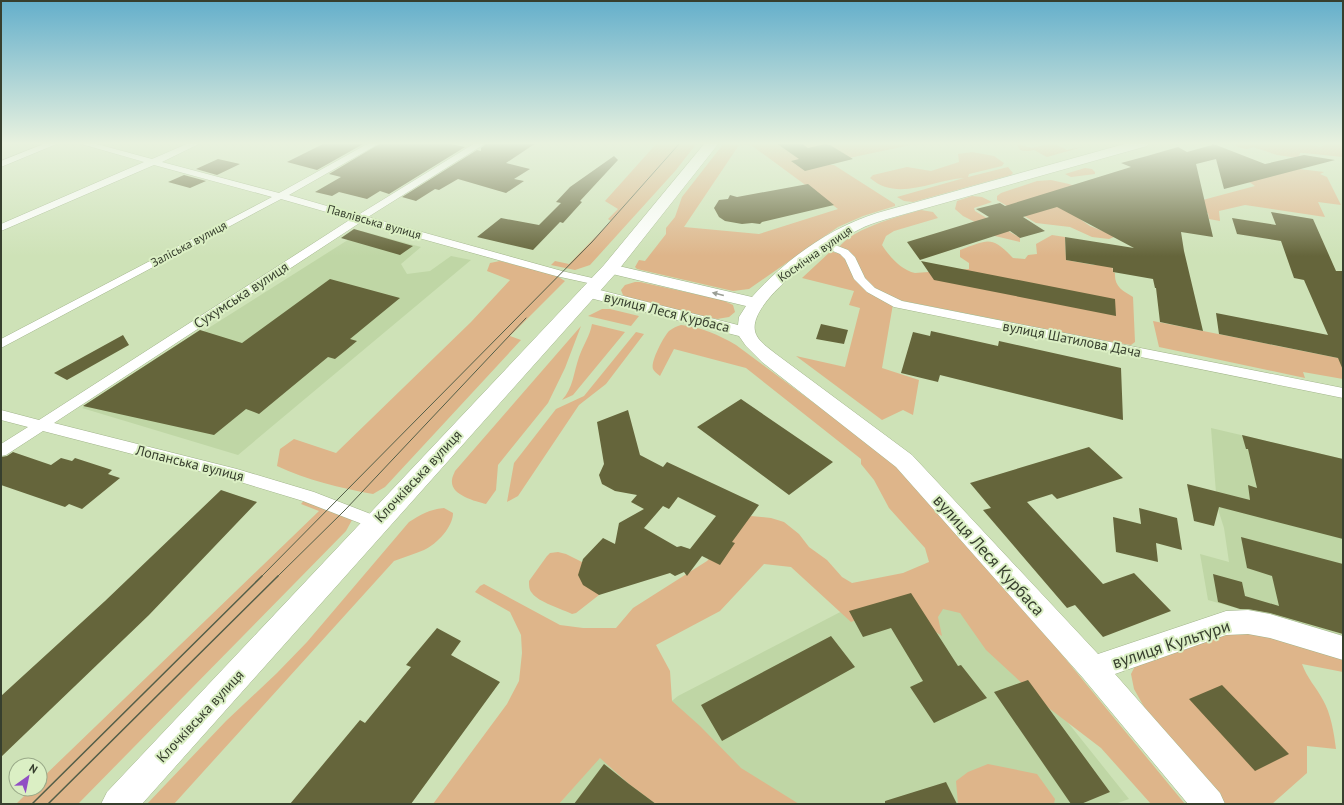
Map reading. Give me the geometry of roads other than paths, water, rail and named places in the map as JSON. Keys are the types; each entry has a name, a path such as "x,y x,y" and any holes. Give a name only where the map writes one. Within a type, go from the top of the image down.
{"main road":[{"name":"Клочківська вулиця","path":"119,804 610,269 682,181"}],"street":[{"path":"1,228 111,181"},
{"name":"Павлівська вулиця","path":"223,181 556,273 592,287"},
{"name":"Заліська вулиця","path":"1,344 308,181"},
{"name":"Сухумська вулиця","path":"1,451 40,424 360,218 421,181"},
{"name":"Космічна вулиця","path":"756,303 767,288 782,275 850,228 875,219 1011,181"},
{"name":"вулиця Шатилова Дача","path":"825,244 844,252 850,257 860,279 871,290 898,304 1343,393"},
{"path":"610,269 756,303"},
{"name":"вулиця Леся Курбаса","path":"592,287 746,332"},
{"name":"вулиця Леся Курбаса","path":"756,303 746,321 746,332 754,343 769,358 904,461 1093,669 1210,804"},
{"name":"Лопанська вулиця","path":"1,415 237,475 308,496 376,523"},
{"name":"вулиця Культури","path":"1093,669 1226,623 1248,622 1270,626 1343,648"}],"tram line":[{"path":"261,577 592,242 647,181"},
{"path":"277,577 345,510 526,318"},
{"path":"48,804 278,576"},
{"path":"32,804 261,577"}]}
